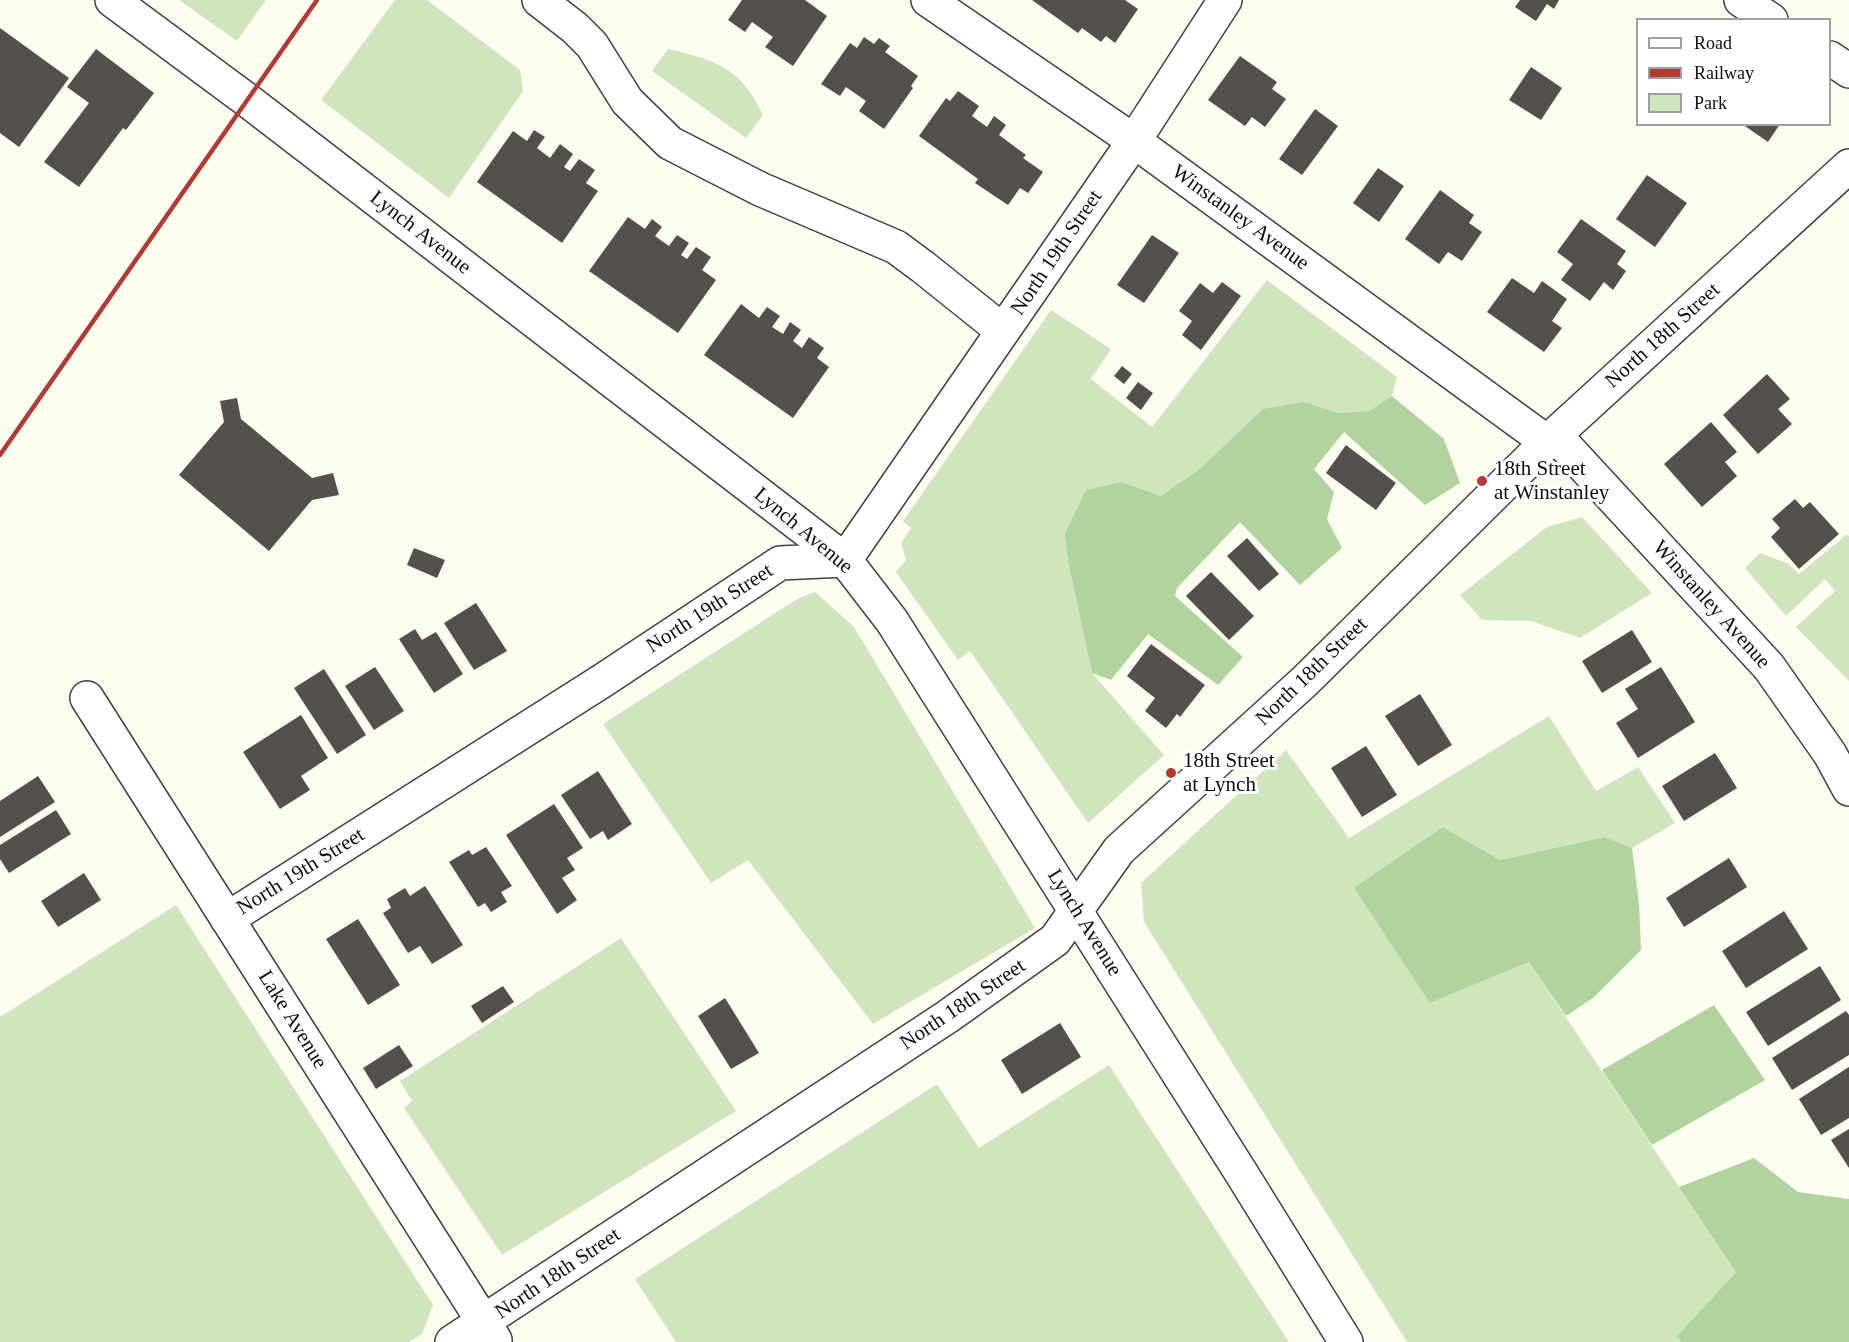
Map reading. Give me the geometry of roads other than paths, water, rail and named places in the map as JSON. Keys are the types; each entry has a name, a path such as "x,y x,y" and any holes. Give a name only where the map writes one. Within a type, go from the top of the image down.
{"street":[{"name":"Lynch Avenue","path":"112,0 247,100 845,560 892,621 1077,911 1346,1342"},
{"path":"539,0 575,28 592,45 627,101 670,143 760,189 896,247 1003,331"},
{"name":"Winstanley Avenue","path":"928,0 1134,141 1551,439 1769,667 1839,748 1849,789"},
{"name":"North 19th Street","path":"227,919 602,681 780,563 845,560 1134,141 1225,0"},
{"path":"1741,0 1768,18"},
{"path":"1831,59 1849,71"},
{"name":"North 18th Street","path":"452,1342 490,1332 1055,940 1119,850 1305,681 1551,439 1849,166"},
{"name":"Lake Avenue","path":"87,698 490,1332"}],"railway":[{"path":"0,455 317,0"}],"place":[{"name":"18th Street at Winstanley","path":"1482,481"},
{"name":"18th Street at Lynch","path":"1171,773"}]}
